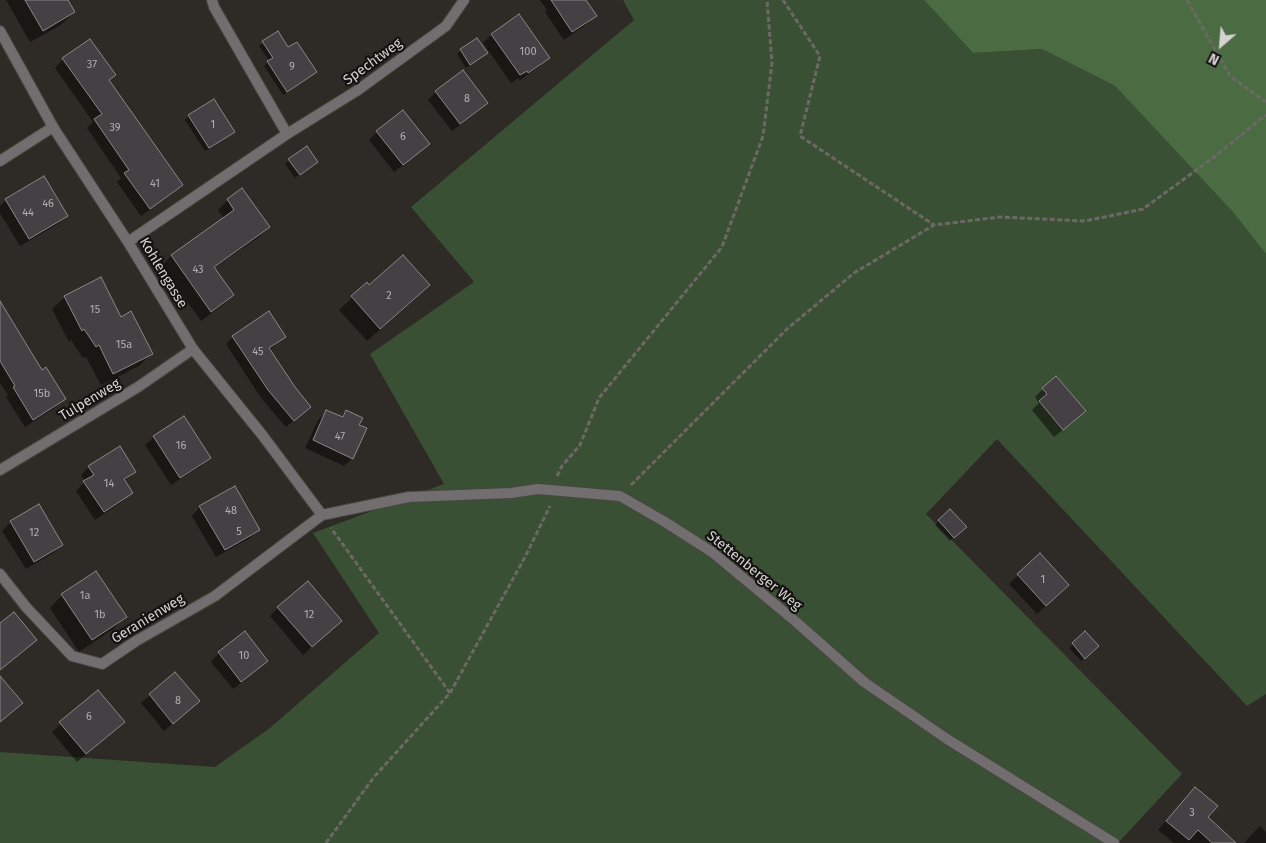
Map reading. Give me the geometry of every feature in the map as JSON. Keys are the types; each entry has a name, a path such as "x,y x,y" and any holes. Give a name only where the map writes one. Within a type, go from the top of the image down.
{"street":[{"path":"212,0 214,7 287,134"},
{"name":"Spechtweg","path":"128,242 287,134 358,90 446,26 464,0"},
{"name":"Kohlengasse","path":"0,31 53,127 128,242 193,349 263,436 322,515"},
{"path":"0,161 53,127"},
{"name":"Tulpenweg","path":"0,470 138,387 193,349"},
{"name":"Stettenberger Weg","path":"322,515 409,497 512,493 538,489 620,496 712,552 795,621 864,682 947,739 1114,843"},
{"name":"Geranienweg","path":"0,574 26,607 72,656 102,664 136,641 215,596 322,515"}],"path":[{"path":"326,843 374,777 450,693 525,557 554,490 562,466 580,445 599,398 722,247 762,136 772,63 767,0"},
{"path":"783,0 820,56 800,136 934,225"},
{"path":"1187,0 1230,76 1266,102"},
{"path":"620,496 787,329 854,272 934,225 1000,218 1085,221 1143,209 1210,160 1266,115"},
{"path":"322,515 450,693"}],"green space":[{"path":"623,0 924,0 973,53 1042,49 1115,86 1232,211 1266,254 1266,694 1247,706 997,439 926,514 1182,774 1118,843 0,843 0,752 215,767 270,728 379,633 313,533 444,484 370,354 474,282 411,207 634,20"},
{"path":"924,0 1266,0 1266,254 1232,211 1115,86 1042,49 973,53"}],"building":[{"path":"25,0 68,0 75,12 43,31"},
{"path":"551,0 586,0 597,16 572,32"},
{"path":"519,14 550,58 528,73 527,71 520,75 491,34"},
{"path":"278,31 288,47 297,42 317,72 287,92 267,61 273,58 262,41"},
{"path":"477,38 488,53 470,65 460,49"},
{"path":"90,39 116,75 109,80 183,185 150,209 124,173 129,170 94,119 102,114 62,58"},
{"path":"463,70 488,103 460,124 435,91"},
{"path":"214,99 235,132 209,148 188,115"},
{"path":"403,110 430,144 403,165 376,131"},
{"path":"307,146 318,162 300,175 288,159"},
{"path":"44,176 68,216 29,239 5,199"},
{"path":"242,188 270,227 214,267 234,295 211,312 171,255 234,210 227,199"},
{"path":"403,255 430,285 380,329 351,296 367,282 369,285"},
{"path":"101,277 121,317 131,311 153,354 113,374 99,345 96,347 84,329 82,331 64,296"},
{"path":"0,301 42,370 46,367 66,399 33,420 0,361"},
{"path":"269,311 286,337 269,348 311,407 294,421 268,390 232,336"},
{"path":"1056,376 1086,411 1063,430 1039,401 1047,394 1042,388"},
{"path":"326,410 343,417 346,410 363,418 359,425 367,428 353,459 313,440"},
{"path":"184,416 211,458 180,478 153,436"},
{"path":"120,446 136,472 124,479 133,493 104,512 83,481 94,475 88,466"},
{"path":"235,486 260,530 225,550 199,506"},
{"path":"39,504 63,545 34,562 10,521"},
{"path":"950,509 967,527 954,538 938,520"},
{"path":"1040,553 1069,585 1046,606 1017,574"},
{"path":"96,571 127,617 92,640 61,594"},
{"path":"308,581 342,621 312,647 277,607"},
{"path":"14,612 37,640 0,670 0,623"},
{"path":"245,631 268,661 241,682 218,652"},
{"path":"1085,631 1099,646 1085,659 1072,643"},
{"path":"175,672 200,701 173,724 149,694"},
{"path":"0,676 23,703 0,722"},
{"path":"98,690 125,722 86,754 59,722"},
{"path":"1195,787 1218,806 1208,817 1236,843 1212,843 1198,830 1189,840 1166,821"}]}
